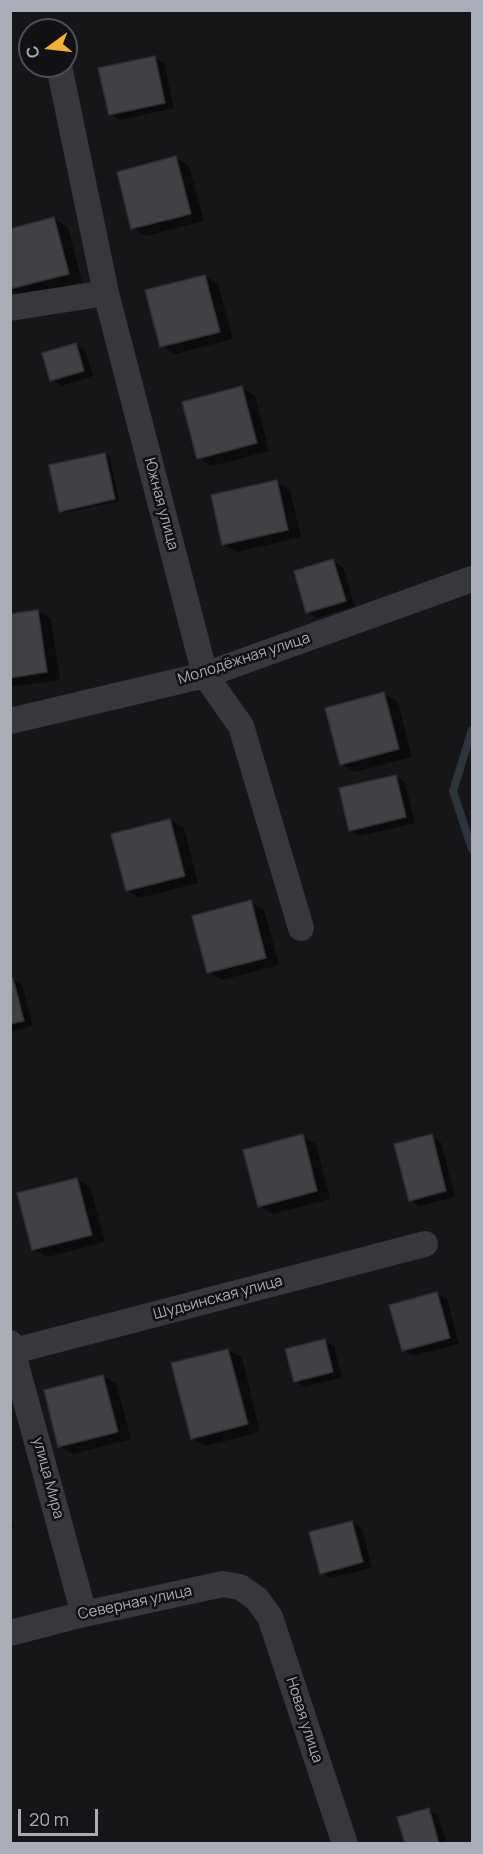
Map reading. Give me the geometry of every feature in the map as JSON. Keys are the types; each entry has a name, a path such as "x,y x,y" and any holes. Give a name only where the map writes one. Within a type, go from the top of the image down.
{"street":[{"name":"Южная улица","path":"61,78 106,293 205,675 241,726 301,928"},
{"path":"10,308 106,293"},
{"name":"Молодёжная улица","path":"10,721 205,675 472,579"},
{"name":"Шудьинская улица","path":"11,1349 425,1244"},
{"name":"улица Мира","path":"11,1349 84,1614"},
{"name":"Северная улица","path":"10,1633 84,1614 223,1584 240,1587 257,1599"},
{"name":"Новая улица","path":"257,1599 270,1617 345,1844"}],"building":[{"path":"155,56 165,103 109,115 98,68"},
{"path":"176,156 191,214 131,229 117,172"},
{"path":"54,217 69,274 10,289 10,229"},
{"path":"205,275 220,332 160,347 145,290"},
{"path":"76,343 84,371 50,381 42,353"},
{"path":"242,386 257,443 197,459 182,402"},
{"path":"105,453 115,499 59,512 49,465"},
{"path":"277,480 288,530 222,545 211,495"},
{"path":"333,559 346,601 306,613 294,571"},
{"path":"38,610 47,672 10,678 10,614"},
{"path":"384,692 399,749 340,765 325,708"},
{"path":"396,775 406,817 349,831 339,788"},
{"path":"170,819 185,876 126,891 111,834"},
{"path":"251,900 266,958 207,973 192,916"},
{"path":"10,978 13,978 24,1021 10,1024"},
{"path":"303,1134 317,1191 258,1207 243,1150"},
{"path":"432,1134 446,1191 409,1201 394,1144"},
{"path":"77,1178 92,1235 32,1250 17,1193"},
{"path":"437,1292 450,1338 402,1351 389,1305"},
{"path":"325,1339 333,1372 294,1382 285,1349"},
{"path":"228,1349 248,1424 191,1439 171,1363"},
{"path":"103,1375 118,1432 58,1447 44,1390"},
{"path":"352,1521 363,1562 320,1574 309,1532"},
{"path":"429,1808 439,1844 405,1844 397,1817"}],"waterway":[{"path":"472,730 453,791 472,849"}]}
